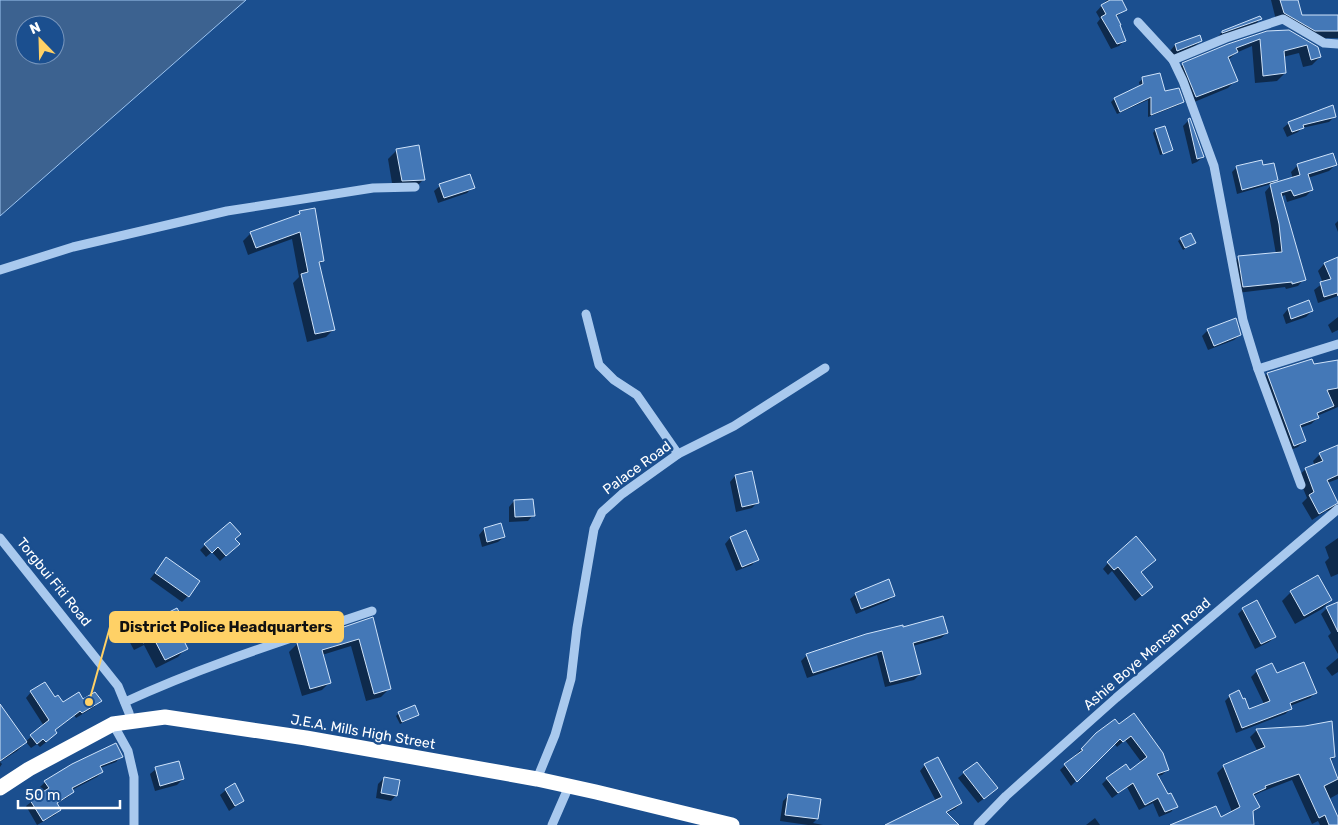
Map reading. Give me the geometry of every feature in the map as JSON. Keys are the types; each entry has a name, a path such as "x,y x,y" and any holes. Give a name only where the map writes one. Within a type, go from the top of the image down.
{"highway":[{"name":"J.E.A. Mills High Street","path":"0,788 29,769 113,724 165,717 306,738 569,786 732,825"}],"street":[{"path":"1173,60 1226,38 1283,19 1324,43 1338,44"},
{"path":"1138,22 1173,60 1183,81 1214,166 1243,320 1258,369 1302,485"},
{"path":"0,270 73,246 227,211 373,188 416,187"},
{"path":"586,314 599,365 614,380 637,395 658,422 678,454"},
{"path":"1258,369 1338,344"},
{"name":"Palace Road","path":"537,780 555,735 570,679 594,529 602,512 622,494 678,454 734,426 825,368"},
{"name":"Ashie Boye Mensah Road","path":"978,825 1006,796 1116,698 1338,509"},
{"name":"Torgbui Fiti Road","path":"0,538 118,686 131,721"},
{"path":"125,702 260,649 372,611"},
{"path":"113,724 128,751 134,776 134,825"},
{"path":"552,825 569,786"}],"water":[{"path":"0,0 246,0 0,216"}],"building":[{"path":"1110,0 1122,0 1127,10 1116,15 1126,41 1117,44 1101,17 1106,14 1101,5"},
{"path":"1280,0 1298,0 1302,15 1338,15 1338,31 1315,31 1284,13"},
{"path":"1260,16 1262,19 1222,33 1222,31"},
{"path":"1289,30 1318,47 1321,57 1311,60 1307,45 1284,51 1286,73 1263,76 1260,39 1236,48 1238,52 1228,57 1238,81 1196,97 1182,63 1228,44 1267,31"},
{"path":"1200,35 1202,41 1177,51 1175,44"},
{"path":"1160,73 1165,91 1179,88 1184,102 1151,115 1151,97 1120,112 1114,98 1143,84 1142,77"},
{"path":"1333,105 1336,117 1303,125 1304,128 1292,132 1288,122"},
{"path":"1190,118 1204,157 1197,159 1188,119"},
{"path":"1165,126 1173,150 1163,154 1155,129"},
{"path":"419,145 425,180 402,181 396,149"},
{"path":"1333,153 1337,165 1308,174 1313,190 1294,196 1291,190 1281,193 1306,280 1292,284 1292,282 1243,287 1238,256 1282,252 1279,224 1270,184 1300,175 1297,164"},
{"path":"1262,160 1263,165 1274,163 1278,180 1242,190 1236,166"},
{"path":"470,174 475,188 444,198 439,184"},
{"path":"315,208 324,261 319,262 335,330 315,334 301,274 308,272 300,232 256,248 250,232 300,214 299,211"},
{"path":"1191,233 1196,243 1185,248 1180,238"},
{"path":"1338,257 1338,296 1337,293 1324,297 1320,282 1331,279 1324,263"},
{"path":"1309,300 1313,311 1291,319 1288,308"},
{"path":"1236,318 1241,335 1214,346 1207,329"},
{"path":"1312,359 1314,364 1338,360 1338,388 1327,390 1334,406 1317,413 1319,418 1300,425 1306,441 1294,446 1267,373"},
{"path":"1338,445 1338,475 1327,480 1338,503 1319,514 1309,495 1314,492 1305,468 1323,461 1319,453"},
{"path":"752,471 759,503 742,507 735,475"},
{"path":"533,499 535,516 515,517 514,500"},
{"path":"230,522 241,534 235,539 240,544 226,556 218,547 212,553 204,544"},
{"path":"501,523 505,537 487,542 484,528"},
{"path":"746,530 759,560 742,567 730,537"},
{"path":"1136,536 1156,560 1141,572 1153,587 1142,596 1118,567 1114,570 1107,562"},
{"path":"166,557 200,581 189,597 155,573"},
{"path":"1318,575 1332,600 1304,616 1290,591"},
{"path":"889,579 895,596 861,609 855,593"},
{"path":"1257,600 1276,637 1261,644 1242,608"},
{"path":"1338,602 1338,632 1326,607"},
{"path":"177,608 185,623 177,627 188,649 165,660 153,637 143,643 136,629"},
{"path":"943,616 948,633 913,643 921,674 890,682 882,651 813,673 806,654 866,634 903,625 903,627"},
{"path":"373,617 391,689 374,694 359,639 322,650 331,683 310,689 297,643"},
{"path":"1304,662 1317,693 1290,703 1292,709 1242,728 1229,695 1239,690 1243,699 1245,698 1249,709 1270,701 1256,670 1272,663 1277,673"},
{"path":"45,682 55,697 58,695 63,702 79,692 83,699 95,692 102,701 82,713 80,711 55,730 57,733 46,742 43,739 37,744 30,735 49,720 30,691"},
{"path":"0,704 27,742 0,761"},
{"path":"415,705 419,715 402,722 398,712"},
{"path":"1134,713 1163,753 1169,770 1157,774 1168,794 1171,793 1178,807 1165,812 1158,798 1145,805 1133,783 1118,793 1106,778 1126,764 1130,770 1147,757 1131,736 1123,742 1120,739 1077,782 1064,764 1083,750 1081,749 1096,733 1115,719 1119,724"},
{"path":"1332,721 1335,757 1330,758 1338,779 1324,786 1338,817 1338,825 1329,825 1325,815 1319,818 1299,774 1265,786 1266,788 1253,794 1260,807 1253,811 1254,825 1170,825 1216,806 1221,817 1240,807 1223,765 1265,747 1256,729 1305,726"},
{"path":"116,743 123,757 100,766 103,772 72,788 74,792 57,803 61,810 43,821 30,800 49,788 44,781 72,764"},
{"path":"938,757 962,803 946,812 959,825 885,825 942,797 924,764"},
{"path":"179,761 184,779 160,786 155,767"},
{"path":"977,762 998,788 984,799 963,772"},
{"path":"384,777 400,780 397,796 381,793"},
{"path":"235,783 244,801 235,806 225,789"},
{"path":"788,794 821,799 818,819 785,815"}],"place":[{"name":"District Police Headquarters","path":"89,702"}]}
